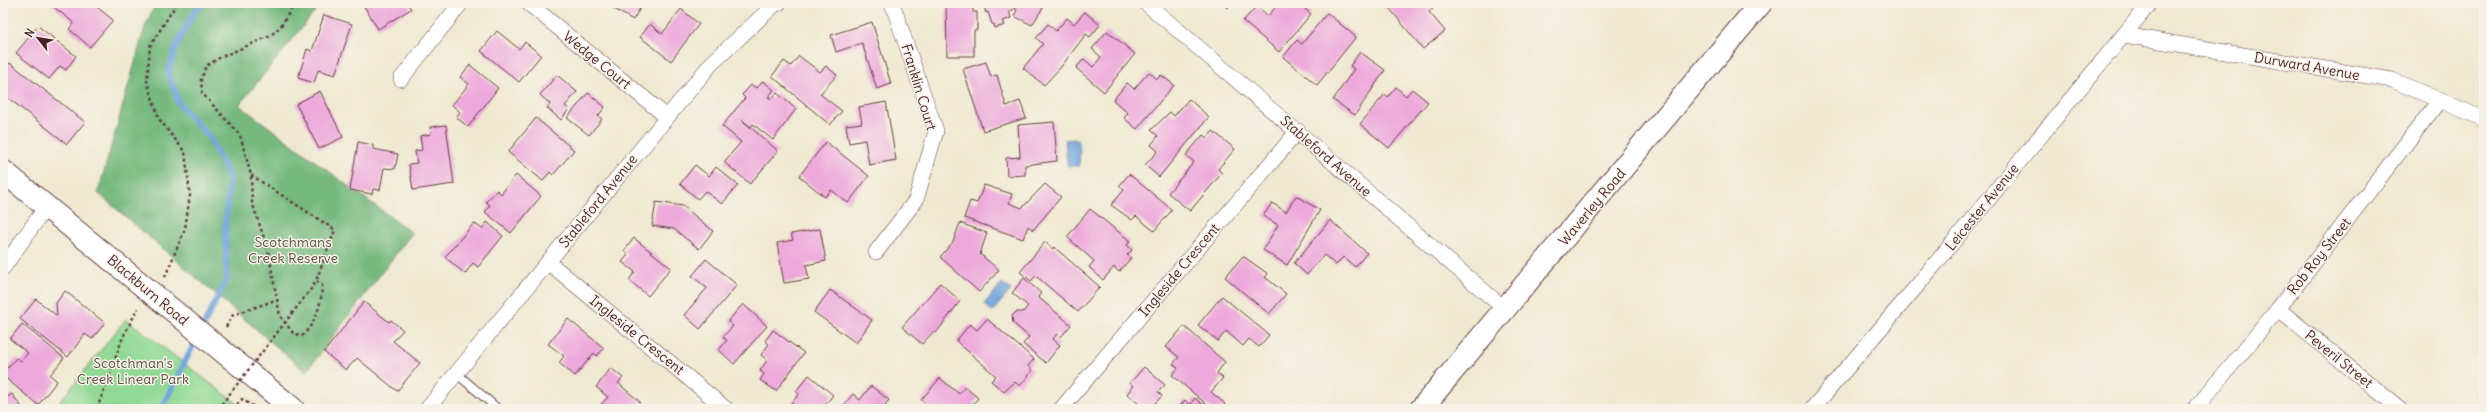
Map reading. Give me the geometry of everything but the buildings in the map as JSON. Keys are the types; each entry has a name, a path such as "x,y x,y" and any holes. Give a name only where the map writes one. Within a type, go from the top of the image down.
{"main road":[{"name":"Waverley Road","path":"1421,409 1506,310 1761,3"},
{"name":"Blackburn Road","path":"3,171 293,409"}],"street":[{"path":"401,79 461,3"},
{"name":"Wedge Court","path":"528,3 667,117"},
{"name":"Stableford Avenue","path":"427,409 711,64 774,5 779,3"},
{"name":"Franklin Court","path":"876,252 916,200 936,132 892,3"},
{"name":"Leicester Avenue","path":"1812,409 1922,280 2150,3"},
{"name":"Stableford Avenue","path":"1155,6 1506,310"},
{"name":"Durward Avenue","path":"2124,35 2392,80 2439,101 2484,118"},
{"name":"Rob Roy Street","path":"2195,409 2278,309 2439,101"},
{"name":"Ingleside Crescent","path":"1061,409 1298,131"},
{"path":"3,268 46,206"},
{"name":"Ingleside Crescent","path":"548,262 726,409"},
{"name":"Peveril Street","path":"2278,309 2400,409"}],"lane":[{"path":"456,373 498,409"}],"path":[{"path":"97,409 123,337 151,294 185,229 190,195 184,152 159,119 147,81 150,46 177,3"},
{"path":"295,3 281,26 270,36 221,57 206,66 201,80 202,93 240,135 251,175 252,202 268,250 280,316 293,333 302,336 312,327 322,295 322,285 316,281"},
{"path":"218,409 311,289 316,281 335,230 251,175"},
{"path":"212,342 233,315 276,300"},
{"path":"233,409 242,399 254,407 253,409"}],"green space":[{"name":"Scotchmans Creek Reserve","path":"156,3 322,3 239,105 412,233 306,372 98,193 145,27"},
{"name":"Scotchman's Creek Linear Park","path":"126,319 244,409 54,409"}],"water":[{"path":"1077,139 1080,151 1079,166 1067,166 1065,140"},
{"path":"1002,283 1011,290 992,312 984,304"}],"waterway":[{"path":"161,409 227,279 225,226 230,178 209,137 179,104 168,72 178,42 195,11 205,3"}]}
